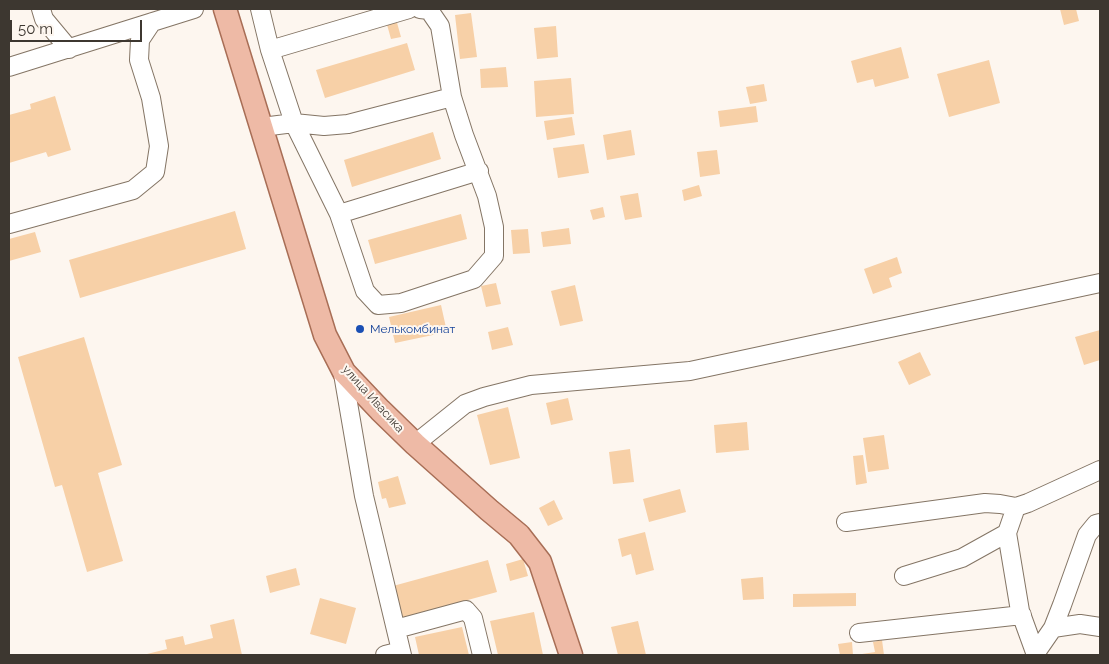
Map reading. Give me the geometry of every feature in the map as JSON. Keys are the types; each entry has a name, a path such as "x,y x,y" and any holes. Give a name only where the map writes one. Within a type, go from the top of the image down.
{"main road":[{"name":"улица Ивасика","path":"225,9 326,335 344,372 416,444 519,535 540,562 571,655"}],"lane":[{"path":"41,9 44,19 69,49"},
{"path":"9,67 194,9"},
{"path":"260,9 270,50 294,123 339,214 365,291 378,305 401,303 474,278 494,256 494,228 487,196 464,136 452,97 440,26 426,9"},
{"path":"270,50 409,9"},
{"path":"9,224 132,190 155,172 159,146 151,98 139,60 140,40 152,22"},
{"path":"262,127 294,123 324,126 348,124 452,97"},
{"path":"339,214 478,172"},
{"path":"416,444 466,404 484,397 531,385 690,371 1100,283"},
{"path":"341,365 364,496 396,629 396,654"},
{"path":"846,522 985,503 1016,507 1100,470"},
{"path":"1016,507 1007,533 1022,615 1035,654"},
{"path":"1035,654 1053,628 1088,535 1096,524 1100,523"},
{"path":"904,576 962,558 1007,533"},
{"path":"396,629 466,610 473,618 482,655"},
{"path":"859,633 1022,615"},
{"path":"1053,628 1080,624 1100,627"}],"building":[{"path":"1060,9 1076,9 1079,21 1064,25"},
{"path":"471,13 477,57 460,59 455,15"},
{"path":"396,19 401,37 391,39 386,21"},
{"path":"556,26 558,57 537,59 534,28"},
{"path":"407,43 415,70 325,98 316,70"},
{"path":"901,47 909,78 875,87 873,79 857,83 851,61"},
{"path":"989,60 1000,103 949,117 937,74"},
{"path":"506,67 508,87 481,88 480,69"},
{"path":"571,78 574,114 536,117 534,81"},
{"path":"764,84 767,101 750,104 746,87"},
{"path":"55,96 71,150 48,157 46,152 9,163 9,115 31,109 30,104"},
{"path":"756,106 758,122 720,127 718,111"},
{"path":"572,117 575,135 547,140 544,121"},
{"path":"631,130 635,155 607,160 603,135"},
{"path":"433,132 441,159 352,187 344,160"},
{"path":"584,144 589,173 558,178 553,148"},
{"path":"717,150 720,174 700,177 697,152"},
{"path":"699,185 702,196 684,201 682,190"},
{"path":"638,193 642,217 625,220 620,196"},
{"path":"603,207 605,217 593,220 590,210"},
{"path":"235,211 246,249 80,298 69,260"},
{"path":"461,214 467,239 375,264 368,240"},
{"path":"569,228 571,244 543,247 541,232"},
{"path":"528,229 530,253 513,254 511,230"},
{"path":"35,232 41,252 9,261 9,239"},
{"path":"897,257 902,273 889,278 892,287 873,294 864,269"},
{"path":"496,283 501,304 486,307 481,286"},
{"path":"575,285 583,321 560,326 551,291"},
{"path":"441,305 447,332 395,343 389,317"},
{"path":"508,327 513,345 492,350 488,332"},
{"path":"1100,330 1100,360 1084,365 1075,337"},
{"path":"84,337 122,465 98,473 123,561 87,572 62,485 55,487 18,357"},
{"path":"920,352 931,375 909,385 898,362"},
{"path":"568,398 573,420 551,425 546,403"},
{"path":"508,407 520,458 490,465 477,415"},
{"path":"747,422 749,450 716,453 714,425"},
{"path":"884,435 889,469 868,472 863,438"},
{"path":"630,449 634,482 613,484 609,452"},
{"path":"863,455 867,483 856,485 853,456"},
{"path":"398,476 406,504 389,508 386,498 382,499 378,482"},
{"path":"680,489 686,512 649,522 643,499"},
{"path":"554,500 563,519 548,526 539,508"},
{"path":"645,532 654,570 636,575 631,554 622,557 618,539"},
{"path":"523,559 528,576 510,581 506,564"},
{"path":"488,560 497,592 402,618 393,586"},
{"path":"296,568 300,585 270,593 266,576"},
{"path":"763,577 764,599 743,600 741,579"},
{"path":"856,593 856,606 793,607 793,594"},
{"path":"320,598 356,608 346,644 310,634"},
{"path":"534,612 543,655 498,655 490,621"},
{"path":"234,619 242,655 143,655 167,649 165,640 183,636 185,645 213,638 210,625"},
{"path":"638,621 646,655 618,655 611,627"},
{"path":"462,627 469,655 419,655 415,637"},
{"path":"882,640 884,655 862,655 875,652 873,642"},
{"path":"852,642 853,655 840,655 838,644"}],"place":[{"name":"Мелькомбинат","path":"360,329"}]}
